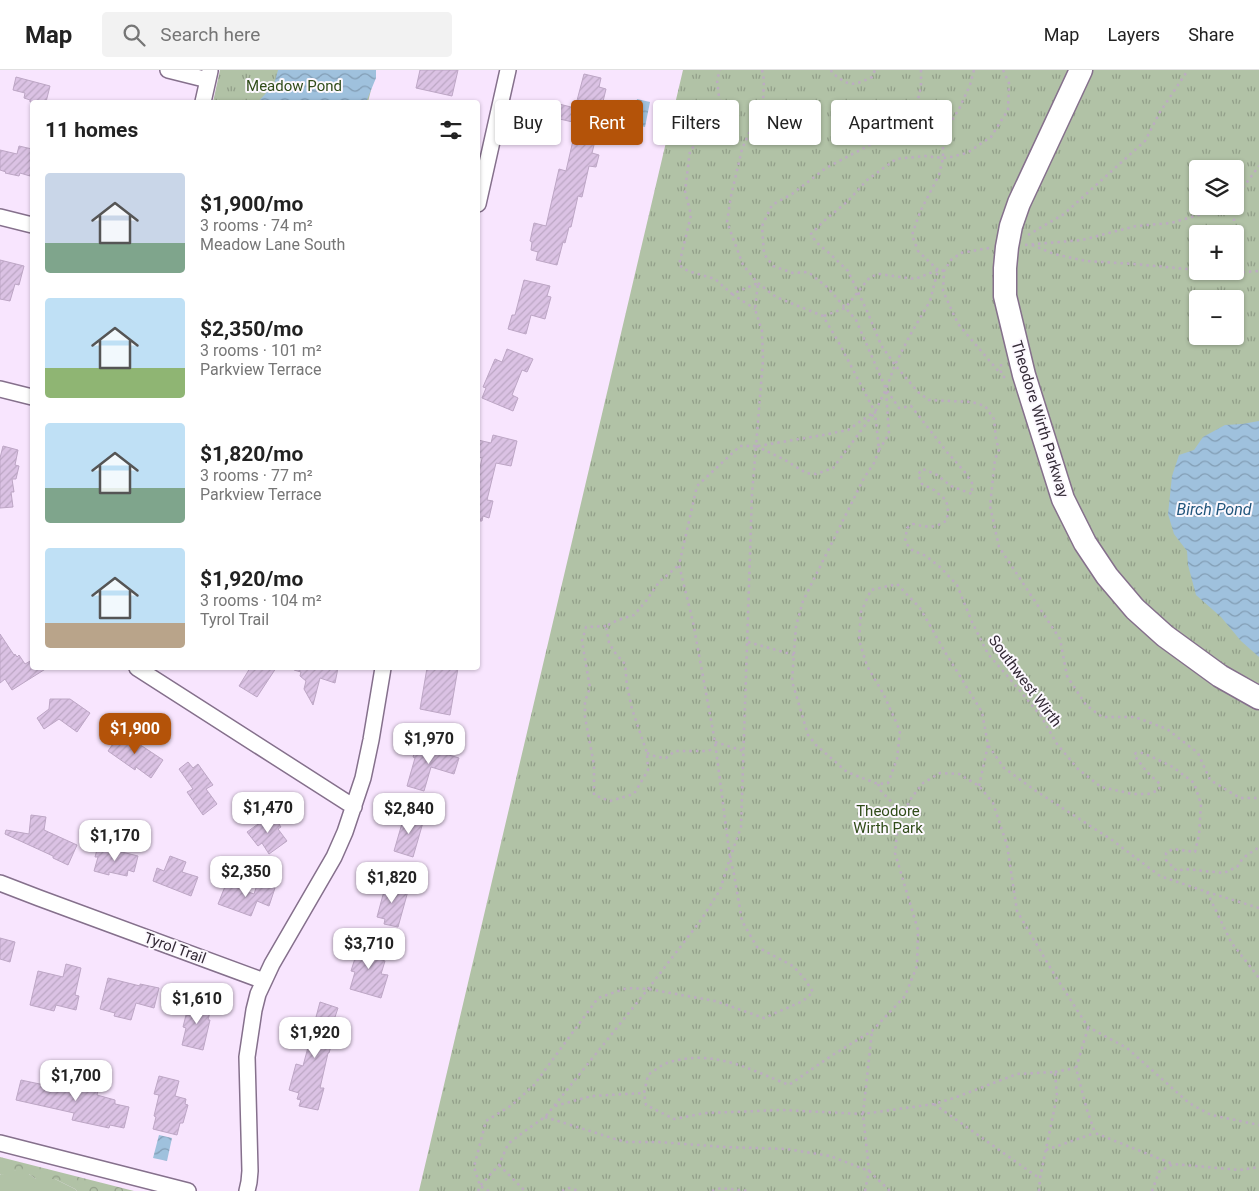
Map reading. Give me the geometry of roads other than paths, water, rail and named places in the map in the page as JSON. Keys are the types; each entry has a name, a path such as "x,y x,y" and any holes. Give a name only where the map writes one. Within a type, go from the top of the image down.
{"street":[{"path":"168,70 210,75 204,100"},
{"path":"480,195 508,70"},
{"name":"Theodore Wirth Parkway","path":"1082,70 1019,203 1011,226 1007,247 1005,296 1024,375 1063,499 1085,543 1112,583 1135,609 1165,636 1220,676 1259,698"},
{"path":"0,217 30,225"},
{"path":"0,389 30,396"},
{"path":"140,670 354,807"},
{"path":"247,1191 250,1171 247,1057 258,994 289,933 334,858 345,832 363,778 383,670"},
{"name":"Tyrol Trail","path":"0,883 264,981"},
{"path":"0,1143 188,1191"}],"water":[{"name":"Meadow Pond","path":"278,70 376,70 376,78 367,100 260,100 274,84"},
{"path":"643,100 650,102 645,127 643,127"},
{"name":"Birch Pond","path":"1259,421 1259,657 1241,641 1221,617 1196,595 1188,565 1187,551 1174,534 1168,514 1172,476 1179,455 1194,450 1203,437 1225,425"},
{"path":"159,1135 172,1138 167,1161 153,1158"}],"park label":[{"name":"Theodore Wirth Park","path":"888,820"}]}
